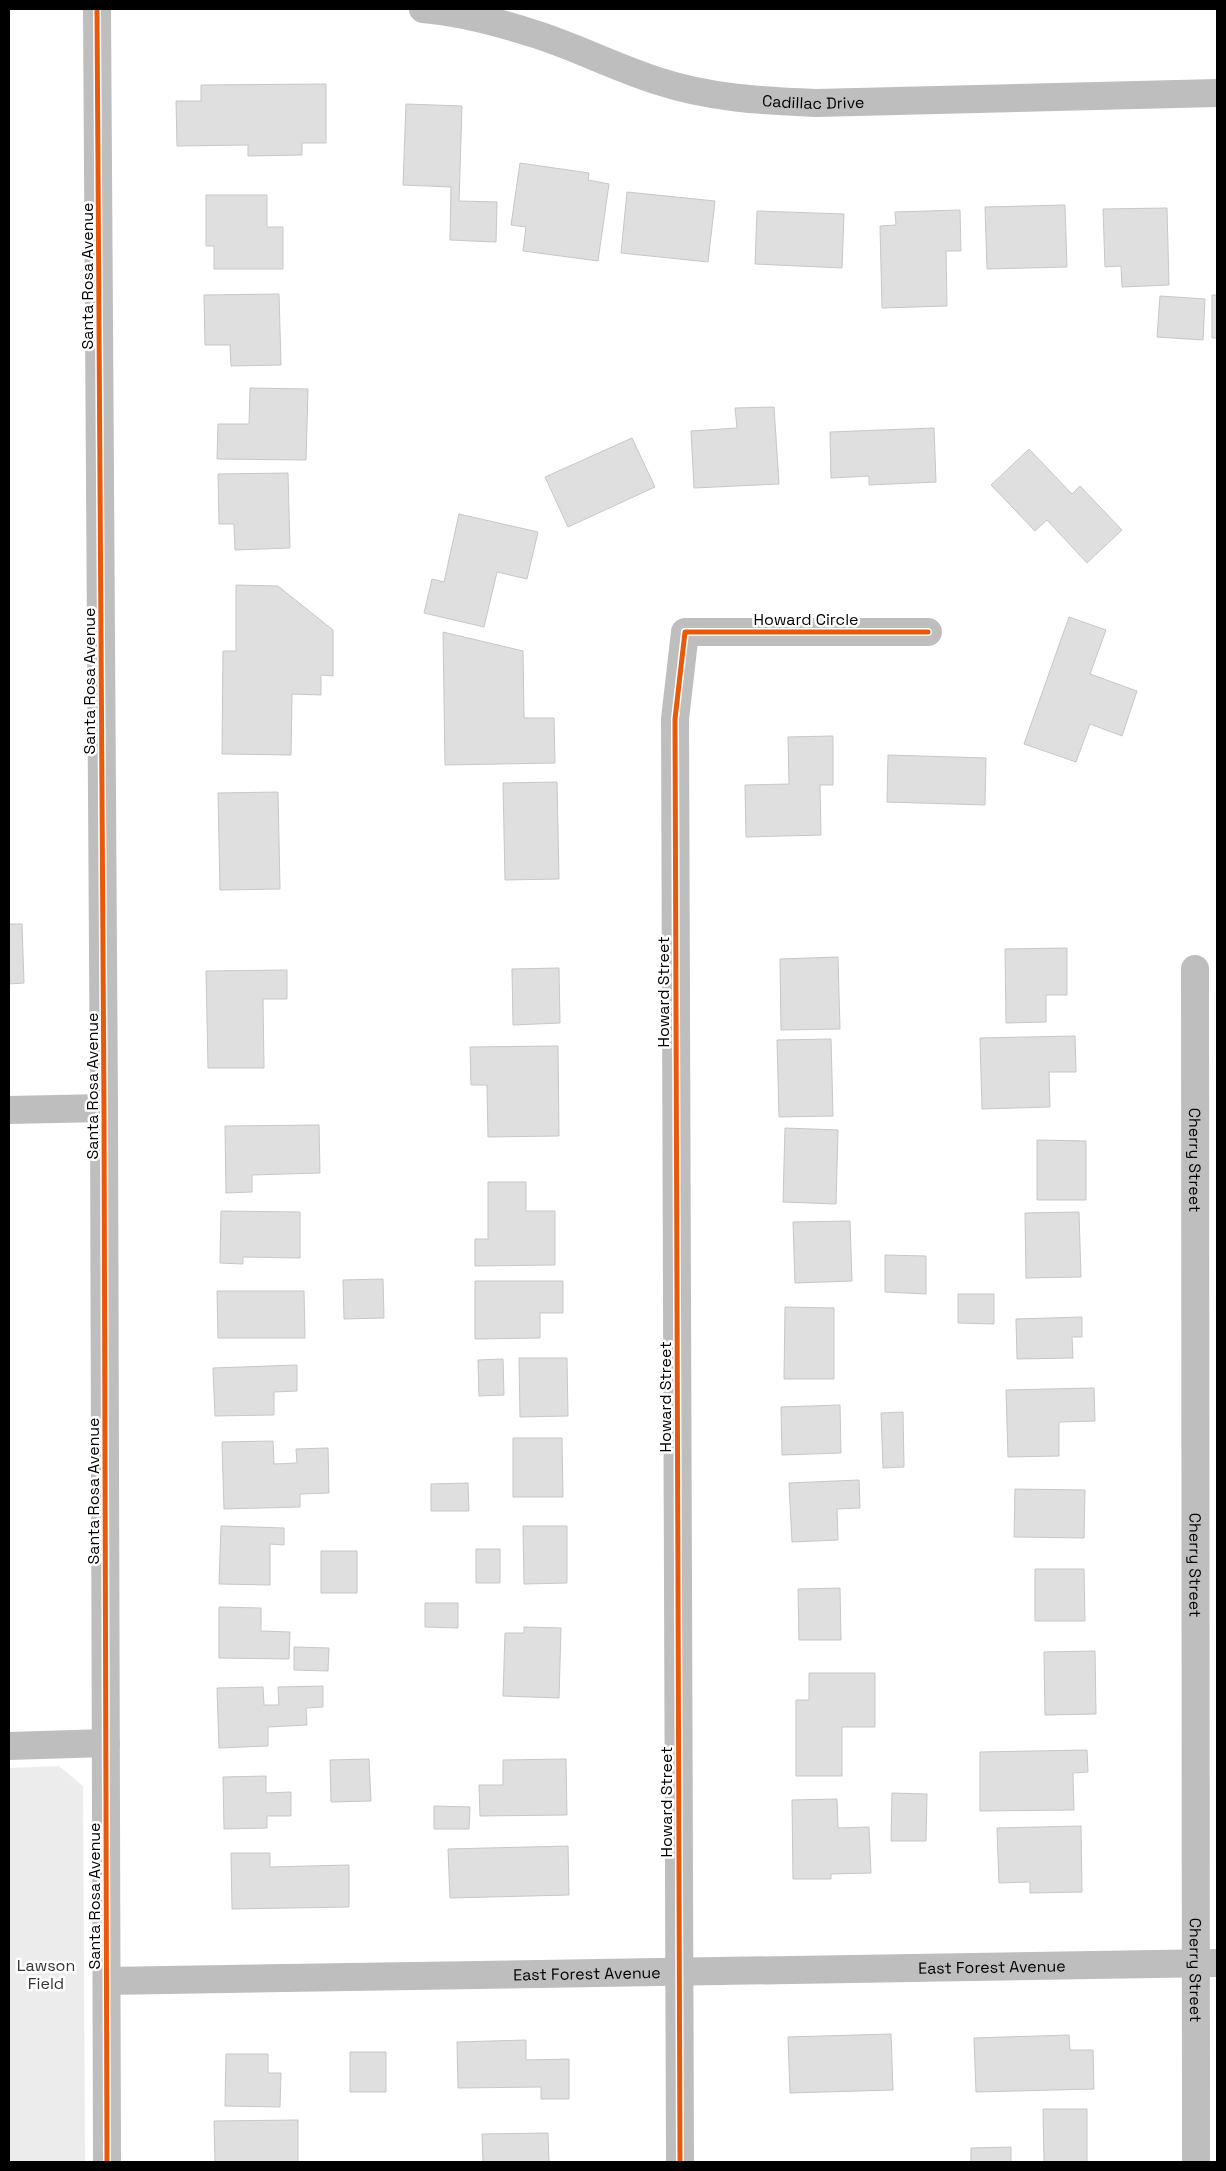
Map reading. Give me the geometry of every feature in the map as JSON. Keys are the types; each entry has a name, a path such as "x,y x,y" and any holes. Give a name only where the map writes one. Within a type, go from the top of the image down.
{"street":[{"name":"Santa Rosa Avenue","path":"97,9 104,1108 107,2162"},
{"name":"Cadillac Drive","path":"423,9 496,23 539,35 660,82 719,96 760,101 816,103 1217,94"},
{"name":"Howard Circle","path":"685,632 928,632"},
{"name":"Howard Street","path":"680,2162 675,719 685,632"},
{"name":"Cherry Street","path":"1195,969 1207,1963 1196,2162"},
{"path":"9,1110 104,1108"},
{"path":"9,1746 106,1743"},
{"name":"East Forest Avenue","path":"107,1982 1207,1963"}],"green space":[{"name":"Lawson Field","path":"59,1766 83,1786 85,2162 9,2162 9,1768"}],"building":[{"path":"326,84 326,143 302,143 302,155 248,156 248,145 177,146 176,101 201,101 201,85"},
{"path":"406,104 462,106 459,201 497,202 496,242 450,240 451,187 403,185"},
{"path":"520,163 589,173 588,180 609,184 598,261 523,251 526,227 511,225"},
{"path":"627,192 715,201 708,262 621,253"},
{"path":"206,195 267,195 267,227 283,227 283,269 214,269 214,246 206,246"},
{"path":"1065,205 1067,267 987,269 985,207"},
{"path":"1167,208 1169,285 1122,287 1121,266 1105,267 1103,209"},
{"path":"960,210 961,251 946,251 947,306 882,308 880,226 896,225 895,212"},
{"path":"757,211 844,214 842,268 755,264"},
{"path":"279,294 281,365 231,366 230,345 205,345 204,295"},
{"path":"1212,295 1217,295 1217,338 1212,338"},
{"path":"1160,296 1205,299 1203,340 1157,337"},
{"path":"250,388 308,389 306,460 217,459 218,424 249,424"},
{"path":"774,407 779,484 694,488 691,431 737,428 735,408"},
{"path":"934,428 936,482 869,485 869,476 831,478 830,432"},
{"path":"632,438 655,487 568,527 545,477"},
{"path":"1029,449 1072,494 1080,486 1122,530 1087,563 1047,520 1035,531 991,485"},
{"path":"288,473 290,548 235,550 234,524 219,524 218,474"},
{"path":"459,514 538,532 527,579 497,572 484,627 424,613 432,579 444,582"},
{"path":"236,585 278,586 333,630 333,676 321,675 321,695 292,694 291,755 222,754 223,651 236,651"},
{"path":"1069,617 1106,630 1090,674 1137,691 1122,736 1090,724 1076,762 1024,744"},
{"path":"443,632 523,651 524,718 554,718 555,763 445,765"},
{"path":"833,736 833,785 820,785 821,835 746,837 745,785 789,784 788,737"},
{"path":"888,755 986,758 985,805 887,802"},
{"path":"557,782 559,879 505,880 503,783"},
{"path":"278,792 280,889 220,890 218,793"},
{"path":"9,924 22,924 24,983 9,984"},
{"path":"1067,948 1067,995 1046,995 1046,1022 1006,1023 1005,949"},
{"path":"838,957 840,1029 781,1030 780,959"},
{"path":"559,968 560,1023 513,1025 512,969"},
{"path":"287,970 287,999 263,999 264,1068 208,1068 206,971"},
{"path":"1075,1036 1076,1072 1049,1072 1050,1107 982,1109 980,1038"},
{"path":"831,1039 833,1116 779,1117 777,1040"},
{"path":"558,1046 559,1136 488,1137 487,1085 471,1085 470,1047"},
{"path":"319,1125 320,1173 252,1175 252,1192 226,1193 225,1126"},
{"path":"785,1128 838,1130 836,1204 783,1202"},
{"path":"1037,1140 1086,1141 1086,1200 1037,1200"},
{"path":"488,1182 526,1182 526,1211 555,1211 555,1265 475,1266 475,1239 488,1239"},
{"path":"221,1211 300,1212 300,1258 243,1257 243,1264 220,1263"},
{"path":"1079,1212 1081,1277 1026,1278 1025,1213"},
{"path":"850,1221 852,1281 795,1283 793,1222"},
{"path":"885,1255 926,1256 926,1294 885,1292"},
{"path":"383,1279 384,1318 344,1319 343,1280"},
{"path":"475,1281 563,1281 563,1313 540,1313 540,1338 475,1339"},
{"path":"217,1291 304,1291 305,1338 218,1338"},
{"path":"958,1294 994,1294 994,1324 958,1323"},
{"path":"785,1307 834,1308 834,1379 784,1379"},
{"path":"1082,1317 1082,1337 1072,1337 1073,1358 1017,1359 1016,1319"},
{"path":"519,1358 567,1358 568,1416 520,1417"},
{"path":"503,1359 504,1395 479,1396 478,1360"},
{"path":"297,1365 297,1391 274,1392 274,1415 215,1416 213,1368"},
{"path":"1094,1388 1095,1421 1059,1422 1059,1456 1008,1457 1006,1390"},
{"path":"840,1405 841,1453 782,1455 781,1407"},
{"path":"903,1412 904,1467 883,1468 881,1413"},
{"path":"513,1438 562,1438 563,1497 513,1497"},
{"path":"273,1441 274,1464 297,1463 296,1449 328,1448 329,1493 300,1494 300,1507 224,1509 222,1442"},
{"path":"859,1480 860,1508 837,1509 838,1540 792,1542 789,1483"},
{"path":"468,1483 469,1511 431,1511 431,1484"},
{"path":"1015,1489 1085,1490 1084,1538 1014,1537"},
{"path":"221,1526 284,1528 284,1545 270,1544 270,1585 219,1584"},
{"path":"523,1526 567,1526 567,1583 524,1584"},
{"path":"476,1549 500,1549 500,1583 476,1583"},
{"path":"321,1551 357,1551 357,1593 321,1593"},
{"path":"1035,1569 1084,1569 1085,1621 1035,1621"},
{"path":"840,1588 841,1640 799,1640 798,1589"},
{"path":"425,1603 458,1603 458,1628 425,1627"},
{"path":"219,1607 261,1608 261,1631 290,1632 289,1659 219,1658"},
{"path":"524,1627 561,1628 559,1698 503,1696 505,1633 524,1633"},
{"path":"294,1647 329,1648 328,1671 294,1670"},
{"path":"1095,1651 1096,1714 1045,1715 1044,1652"},
{"path":"809,1673 875,1673 875,1727 842,1727 842,1776 796,1776 796,1700 809,1700"},
{"path":"323,1686 323,1707 306,1708 307,1725 268,1727 268,1746 219,1748 217,1688 263,1687 264,1705 279,1705 278,1687"},
{"path":"1087,1750 1088,1772 1073,1773 1074,1810 980,1811 980,1752"},
{"path":"369,1759 371,1801 331,1802 330,1760"},
{"path":"566,1759 567,1815 480,1816 479,1785 503,1785 503,1760"},
{"path":"266,1776 266,1793 291,1792 291,1816 267,1816 267,1828 224,1829 223,1777"},
{"path":"892,1793 927,1794 926,1841 891,1841"},
{"path":"837,1799 838,1828 869,1827 871,1873 831,1874 831,1879 793,1879 792,1800"},
{"path":"434,1806 470,1807 469,1829 434,1829"},
{"path":"1081,1826 1082,1892 1030,1893 1030,1882 999,1883 997,1828"},
{"path":"568,1846 569,1895 450,1898 448,1849"},
{"path":"231,1853 270,1853 270,1867 349,1865 349,1907 232,1909"},
{"path":"891,2034 893,2090 790,2093 788,2037"},
{"path":"1069,2035 1070,2050 1093,2050 1094,2089 976,2092 974,2038"},
{"path":"526,2040 526,2060 569,2059 569,2099 541,2099 541,2087 458,2088 457,2042"},
{"path":"350,2052 386,2052 386,2092 350,2092"},
{"path":"226,2054 268,2054 268,2073 281,2073 280,2107 225,2106"},
{"path":"1043,2109 1087,2109 1087,2162 1044,2162"},
{"path":"298,2120 298,2162 215,2162 214,2121"},
{"path":"548,2133 549,2162 483,2162 482,2134"},
{"path":"1011,2147 1011,2162 971,2162 971,2148"}],"cycle path":[{"path":"97,9 104,1108 107,2162"},
{"path":"680,2162 675,719 685,632 928,632"}]}
